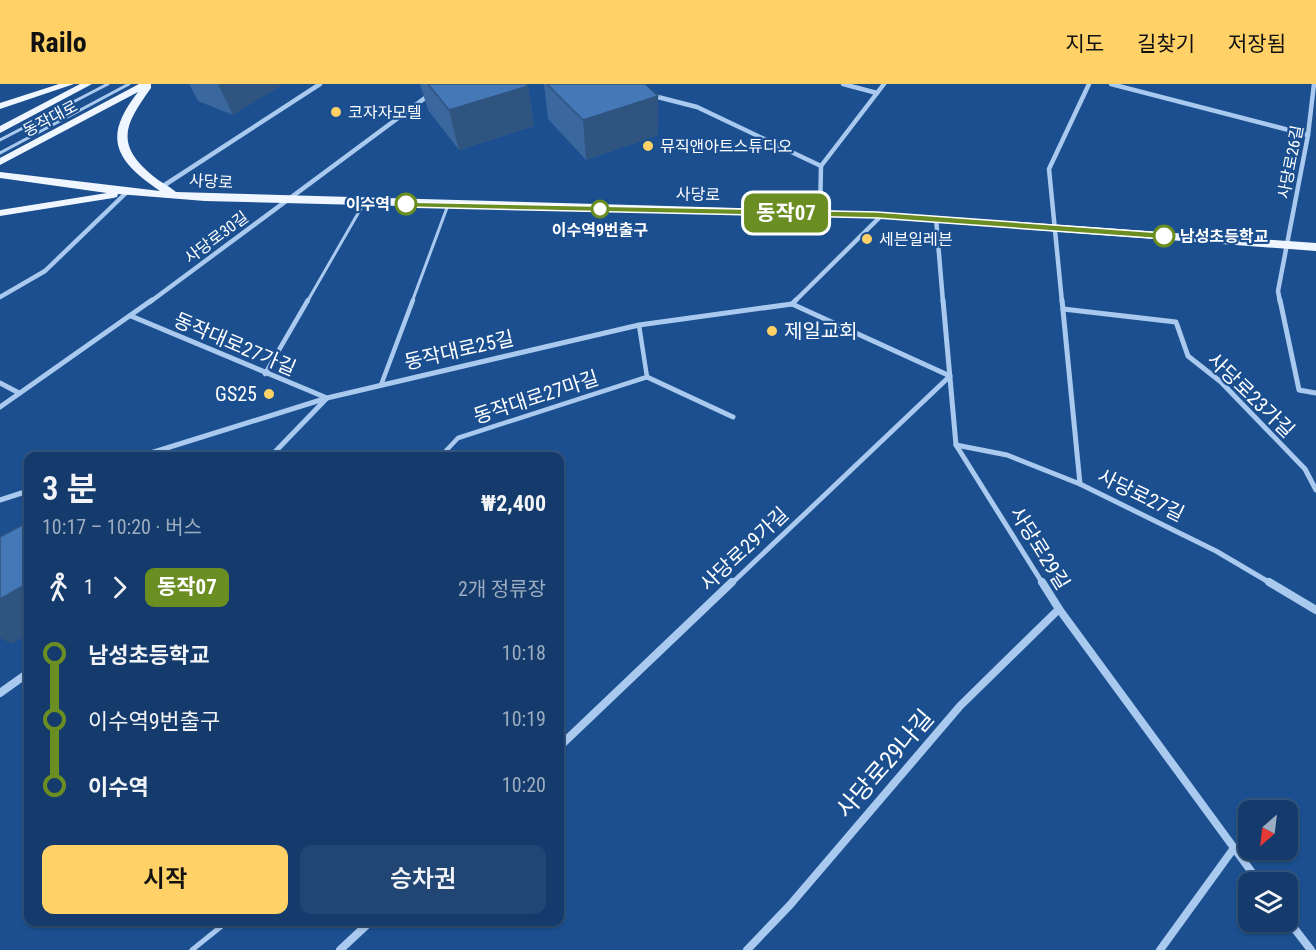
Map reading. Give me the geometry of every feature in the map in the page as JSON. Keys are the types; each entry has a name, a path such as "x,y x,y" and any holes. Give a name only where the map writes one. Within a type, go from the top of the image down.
{"main road":[{"path":"0,106 69,84"},
{"name":"동작대로","path":"0,130 87,84"},
{"path":"148,84 129,109 120,135 127,153 140,172 160,188 177,196"},
{"name":"동작대로","path":"0,162 148,84"},
{"name":"사당로","path":"0,175 127,192 177,196 284,201 882,215 1316,247"},
{"path":"0,213 127,192"}],"street":[{"path":"160,188 320,84"},
{"path":"843,84 877,93"},
{"path":"820,214 821,166 884,84"},
{"path":"1055,228 1049,169 1089,84"},
{"path":"1111,84 1308,135"},
{"name":"사당로26길","path":"1286,245 1308,135 1314,84"},
{"name":"사당로30길","path":"0,407 131,316 434,91"},
{"path":"642,93 697,107 821,166"},
{"path":"0,297 45,271 127,192"},
{"path":"882,215 792,304 950,376"},
{"name":"사당로29길","path":"936,218 956,445 1059,609 1252,872"},
{"name":"사당로27길","path":"1055,228 1080,484 1216,551 1316,610"},
{"path":"1286,245 1278,291 1299,390 1316,393"},
{"name":"동작대로25길","path":"154,452 327,398 639,325 792,304"},
{"name":"사당로23가길","path":"1063,309 1176,322 1188,356 1221,382 1305,469 1316,490"},
{"name":"동작대로27가길","path":"131,316 327,398"},
{"path":"647,376 733,417"},
{"name":"사당로29가길","path":"564,742 950,376"},
{"path":"0,383 19,393"},
{"path":"275,452 327,398"},
{"path":"956,445 1007,455 1080,484"},
{"path":"0,500 24,492"},
{"name":"사당로29나길","path":"747,950 790,905 960,706 1059,609"},
{"path":"0,693 24,676"},
{"path":"1160,950 1234,848"},
{"path":"340,950 366,926"},
{"path":"1297,932 1311,950"}],"lane":[{"path":"0,140 108,84"},
{"path":"0,153 129,84"},
{"path":"265,374 364,203"},
{"path":"381,385 448,205"},
{"path":"639,325 647,376"},
{"name":"동작대로27마길","path":"445,452 458,438 647,376"},
{"path":"192,950 222,926"}],"building":[{"path":"428,84 526,84 528,86 449,110"},
{"path":"547,84 645,84 658,96 583,120"},
{"path":"24,524 24,585 0,599 0,537"}],"bus line":[{"name":"동작07","path":"406,204 877,215 1164,236"}],"place":[{"name":"코자자모텔","path":"336,112"},
{"name":"뮤직앤아트스튜디오","path":"648,146"},
{"name":"이수역","path":"406,204"},
{"name":"이수역9번출구","path":"600,209"},
{"name":"남성초등학교","path":"1164,236"},
{"name":"세븐일레븐","path":"867,239"},
{"name":"제일교회","path":"772,331"},
{"name":"GS25","path":"269,394"}]}
